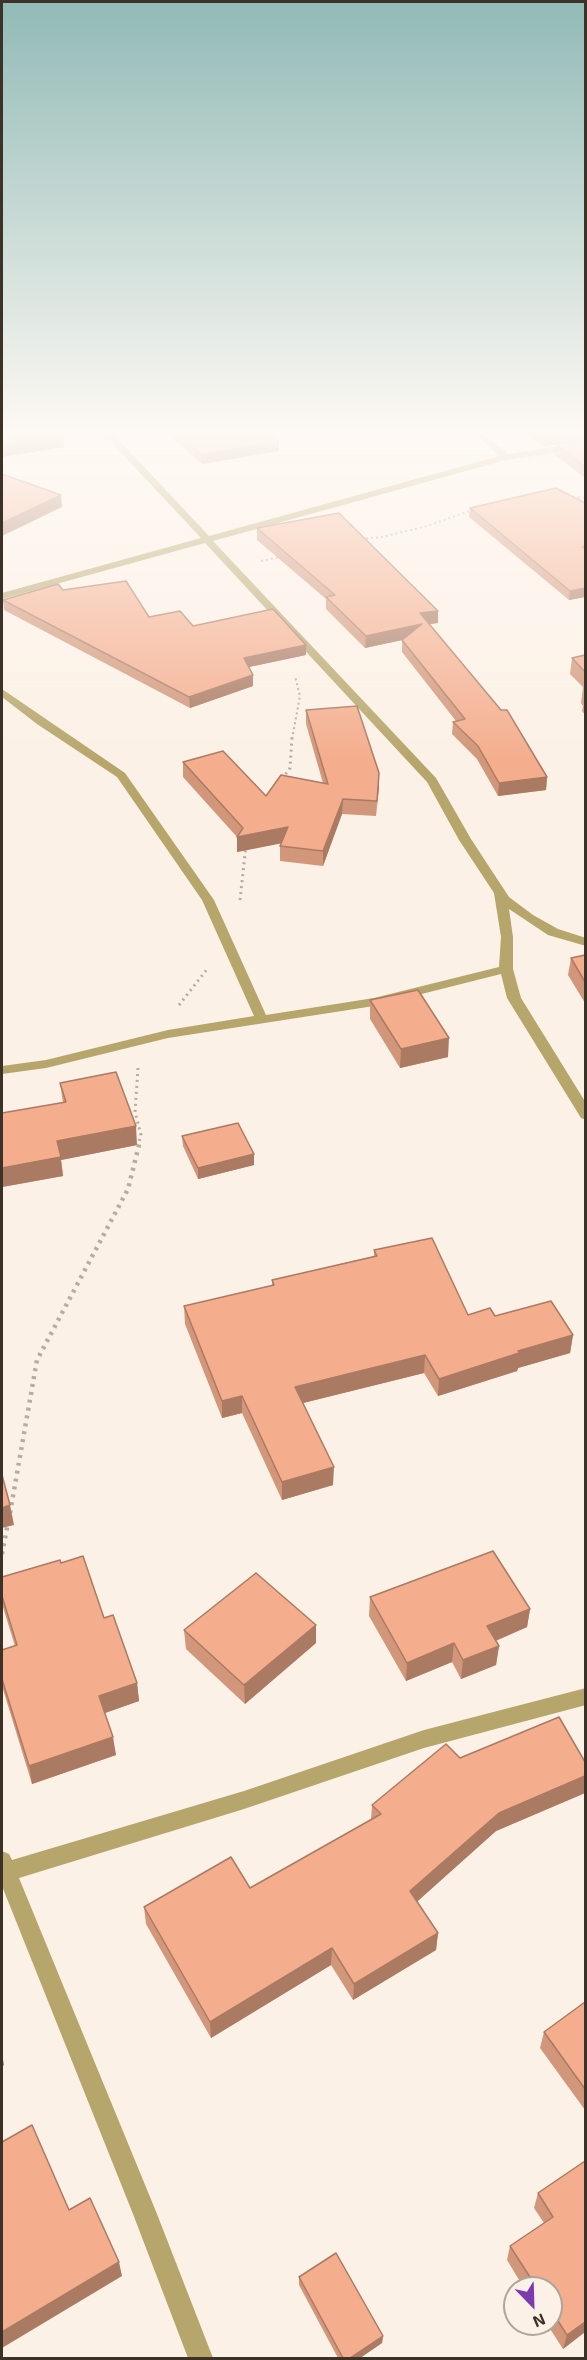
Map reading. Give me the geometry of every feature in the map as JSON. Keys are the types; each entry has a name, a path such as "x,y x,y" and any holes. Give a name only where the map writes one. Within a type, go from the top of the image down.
{"street":[{"path":"2,596 211,540"},
{"path":"208,541 432,780 465,840 504,899 528,918 553,932 585,942"},
{"path":"2,692 41,722 121,775 208,900 261,1018"},
{"path":"500,890 507,937 507,969 514,998 585,1115"},
{"path":"2,1070 46,1064 150,1038 261,1018 374,1002 507,969"},
{"path":"200,2358 145,2214 3,1868 244,1800 424,1739 585,1696"}],"path":[{"path":"233,567 280,557"},
{"path":"277,786 290,768 290,748 300,696 293,668 308,647"},
{"path":"2,1554 37,1360 128,1189 141,1135 135,1112 137,1072 150,1038 196,986 227,942 238,910 246,864 246,838"}],"building":[{"path":"271,540 366,540 438,611 420,613 501,710 507,710 547,777 499,783 478,746 453,722 465,719 402,640 422,624 366,636 326,597 335,595"},
{"path":"509,540 585,540 585,546 582,547 585,549 585,588 570,591"},
{"path":"126,581 149,617 180,611 193,626 273,609 306,645 244,658 253,675 189,697 3,600 58,584 63,590"},
{"path":"585,655 585,672 572,658"},
{"path":"357,706 379,773 377,801 343,799 323,851 280,846 288,827 237,837 243,828 183,762 223,751 266,796 281,775 328,784 306,710"},
{"path":"585,955 585,982 571,958"},
{"path":"418,990 449,1038 401,1049 370,1000"},
{"path":"116,1072 136,1126 57,1141 61,1157 2,1168 2,1113 66,1102 60,1083"},
{"path":"238,1123 254,1154 198,1168 182,1136"},
{"path":"432,1238 468,1315 490,1308 495,1316 551,1301 573,1335 518,1351 519,1353 439,1379 425,1355 295,1387 334,1467 282,1482 242,1396 222,1401 184,1306 274,1285 272,1280 377,1256 374,1250"},
{"path":"2,1475 10,1505 2,1508"},
{"path":"493,1551 530,1609 487,1626 499,1646 463,1660 454,1643 407,1663 370,1597"},
{"path":"83,1556 104,1618 113,1615 137,1683 99,1696 113,1737 29,1766 2,1679 2,1650 17,1645 2,1596 2,1577 60,1560 61,1563"},
{"path":"256,1573 316,1625 244,1685 184,1630"},
{"path":"559,1717 585,1762 585,1776 499,1813 410,1891 438,1933 354,1984 332,1948 210,2022 144,1907 231,1857 250,1888 381,1814 372,1805 446,1744 460,1758"},
{"path":"585,2002 585,2089 544,2032"},
{"path":"32,2125 69,2210 90,2198 119,2262 2,2332 2,2142"},
{"path":"585,2161 585,2322 567,2335 563,2329 563,2276 529,2276 510,2246 553,2217 538,2193"},
{"path":"336,2253 383,2336 350,2358 343,2358 299,2277"}]}
